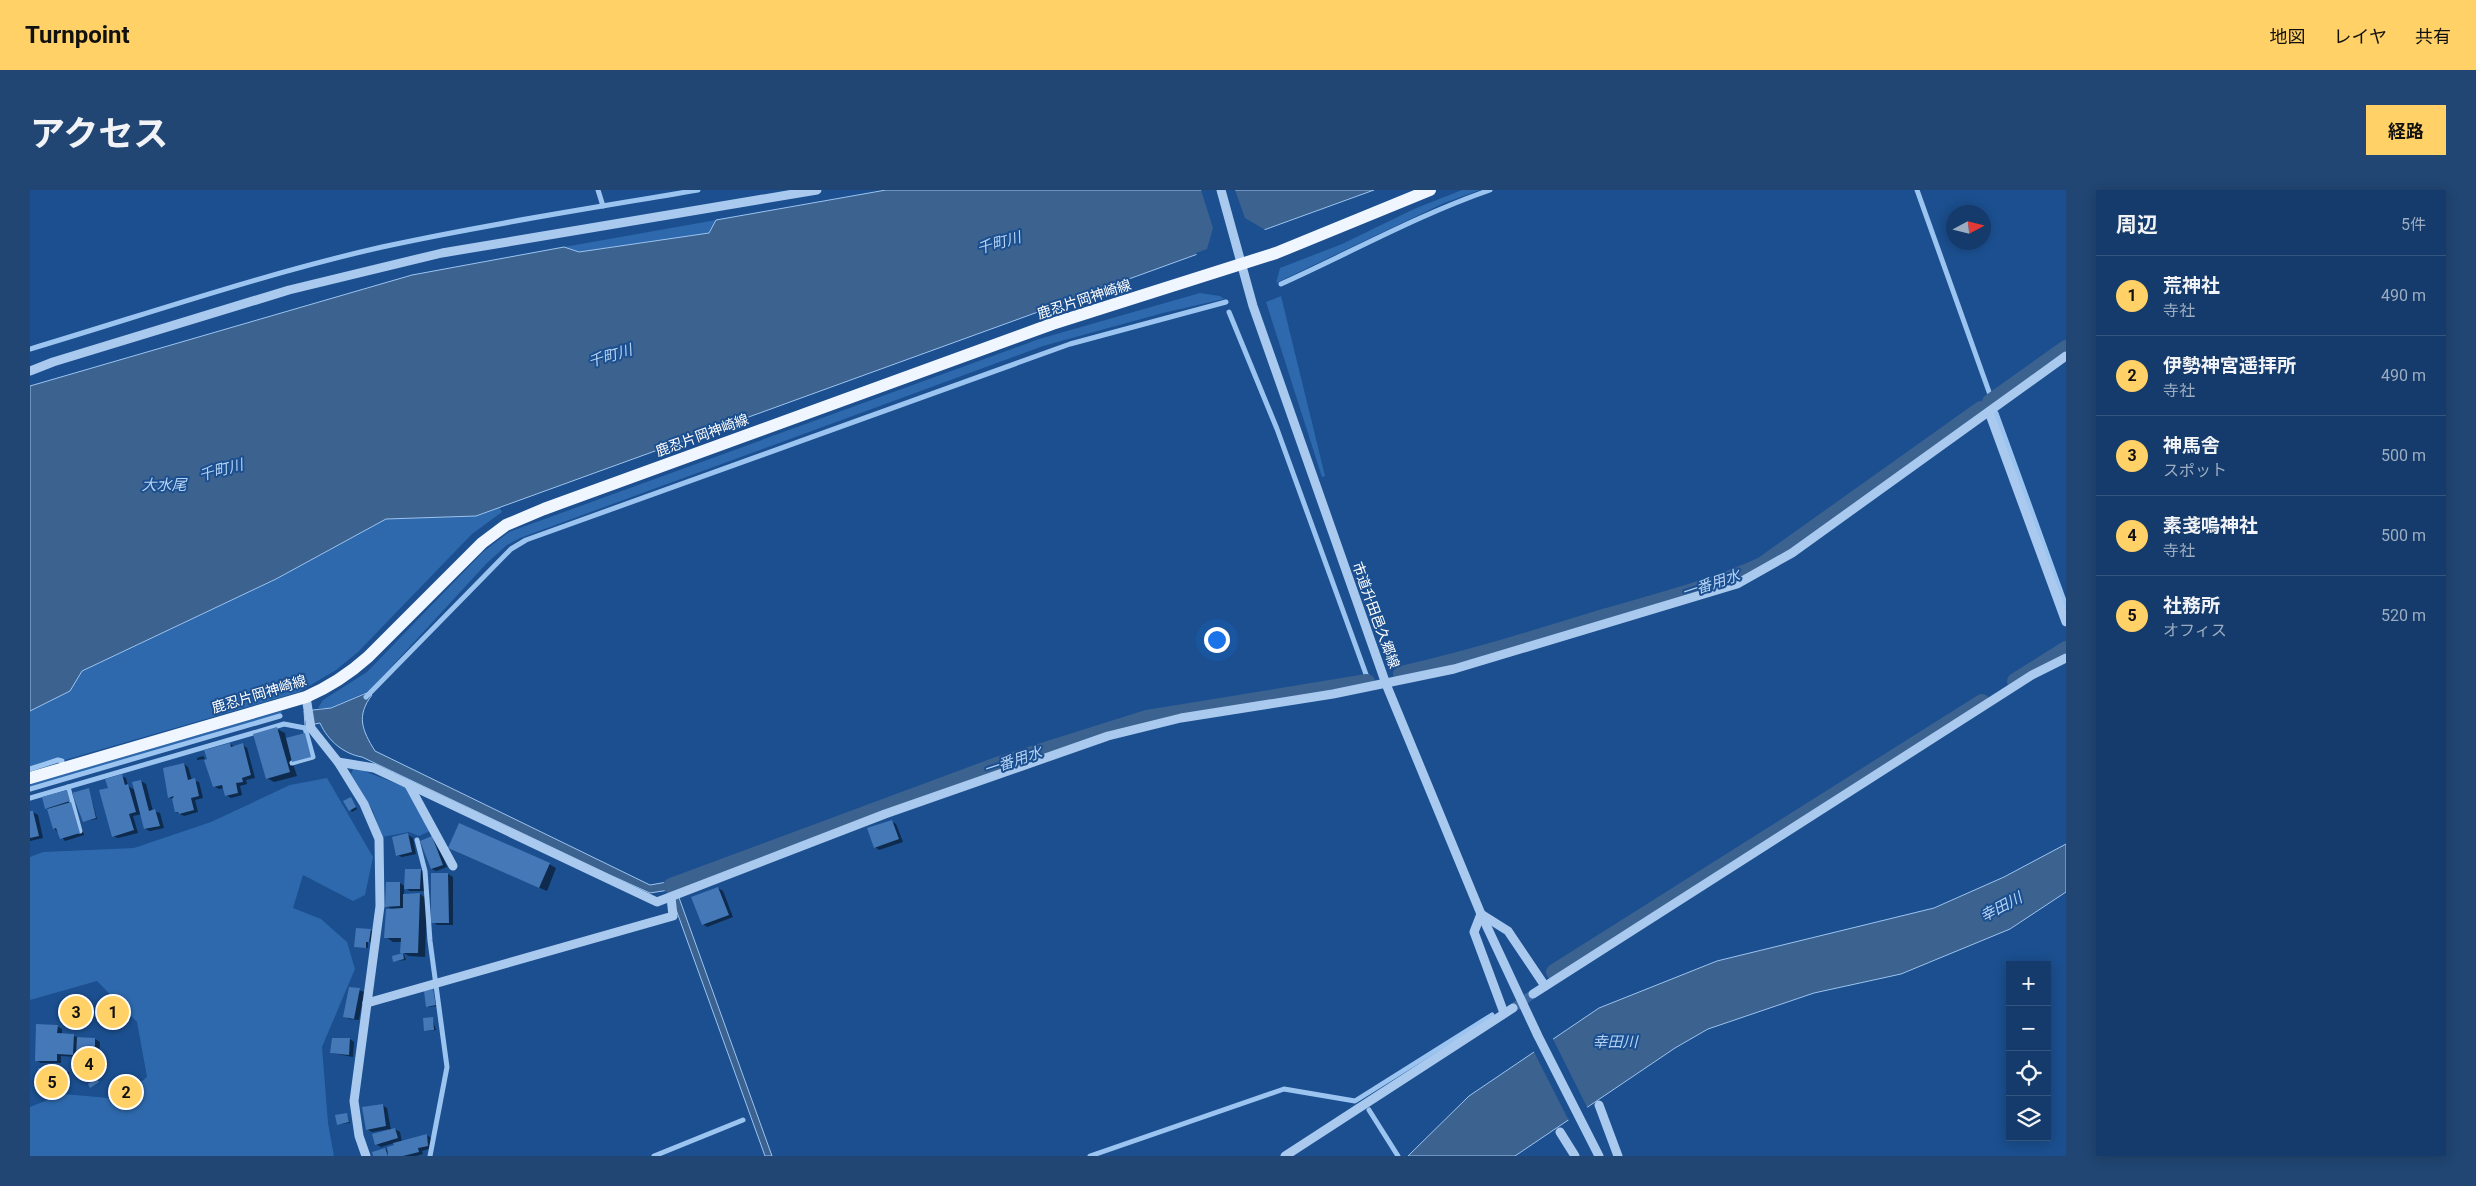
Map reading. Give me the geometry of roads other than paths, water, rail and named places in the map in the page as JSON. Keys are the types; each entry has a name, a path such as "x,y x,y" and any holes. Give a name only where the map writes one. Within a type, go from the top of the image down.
{"main road":[{"name":"鹿忍片岡神崎線","path":"30,778 306,704 350,673 482,543 506,525 544,509 1043,328 1242,265 1430,190"}],"street":[{"path":"30,371 62,359 289,290 442,253 817,190"},
{"name":"市道升田邑久郷線","path":"1221,190 1253,306 1386,684 1481,914 1538,1036 1599,1156"},
{"path":"338,762 374,768 656,902 885,814 1108,736 1181,718 1386,684 1454,669 1737,584 1792,553 2066,356"},
{"path":"1990,412 2066,622"},
{"path":"1533,994 2032,675 2066,658"},
{"path":"306,704 310,728 338,762 364,804 378,839 380,906 354,1101 359,1136 366,1156"},
{"path":"409,785 453,866"},
{"path":"367,1003 673,916 675,896"},
{"path":"1504,1014 1474,932 1481,914 1508,931 1546,986"},
{"path":"1285,1156 1513,1008"},
{"path":"1599,1105 1618,1156"},
{"path":"1560,1132 1575,1156"}],"water":[{"name":"大水尾","path":"886,190 1374,190 476,516 386,519 276,579 82,671 70,691 30,711 30,386 412,275 564,247 579,252 709,233 716,220"},
{"path":"369,692 372,695 362,716 364,730 375,751 650,885 673,881 772,1156 765,1156 669,890 650,893 610,875 362,757 343,750 332,741 320,723 305,726 304,711 331,708"},
{"name":"幸田川","path":"2066,844 2066,892 2010,929 1901,974 1814,993 1708,1029 1675,1048 1515,1156 1408,1156 1469,1096 1599,1008 1717,961 1934,908 2004,877"}],"waterway":[{"path":"598,190 603,206"},
{"path":"30,349 293,269 382,247 500,224 698,190"},
{"path":"1281,284 1410,223 1490,190"},
{"path":"1917,190 1993,403"},
{"path":"366,697 511,549 526,540 1070,344 1226,302"},
{"path":"1229,312 1277,429 1367,677"},
{"name":"一番用水","path":"1990,402 2066,348"},
{"name":"一番用水","path":"1401,674 1479,654 1666,599 1705,587 1762,565 1981,409"},
{"path":"1996,413 2066,606"},
{"path":"2015,681 2066,649"},
{"name":"一番用水","path":"671,886 997,765 1147,718 1367,682"},
{"path":"1554,972 1982,702"},
{"path":"30,789 280,716"},
{"path":"30,798 284,724 305,728 313,757 292,763"},
{"path":"30,769 58,760 62,761"},
{"path":"68,787 80,831"},
{"path":"417,840 425,871 430,941 447,1067 430,1156"},
{"path":"1090,1156 1284,1089 1355,1101 1492,1015"},
{"path":"1369,1110 1398,1156"},
{"path":"654,1156 743,1120"}],"tunnel":[{"path":"1513,1008 1533,994"}],"place":[{"name":"神馬舎","path":"76,1012"},
{"name":"荒神社","path":"113,1012"},
{"name":"素戔嗚神社","path":"89,1064"},
{"name":"社務所","path":"52,1082"},
{"name":"伊勢神宮遥拝所","path":"126,1092"}],"water label":[{"name":"千町川","path":"999,243"},
{"name":"千町川","path":"610,356"},
{"name":"千町川","path":"221,470"}]}
